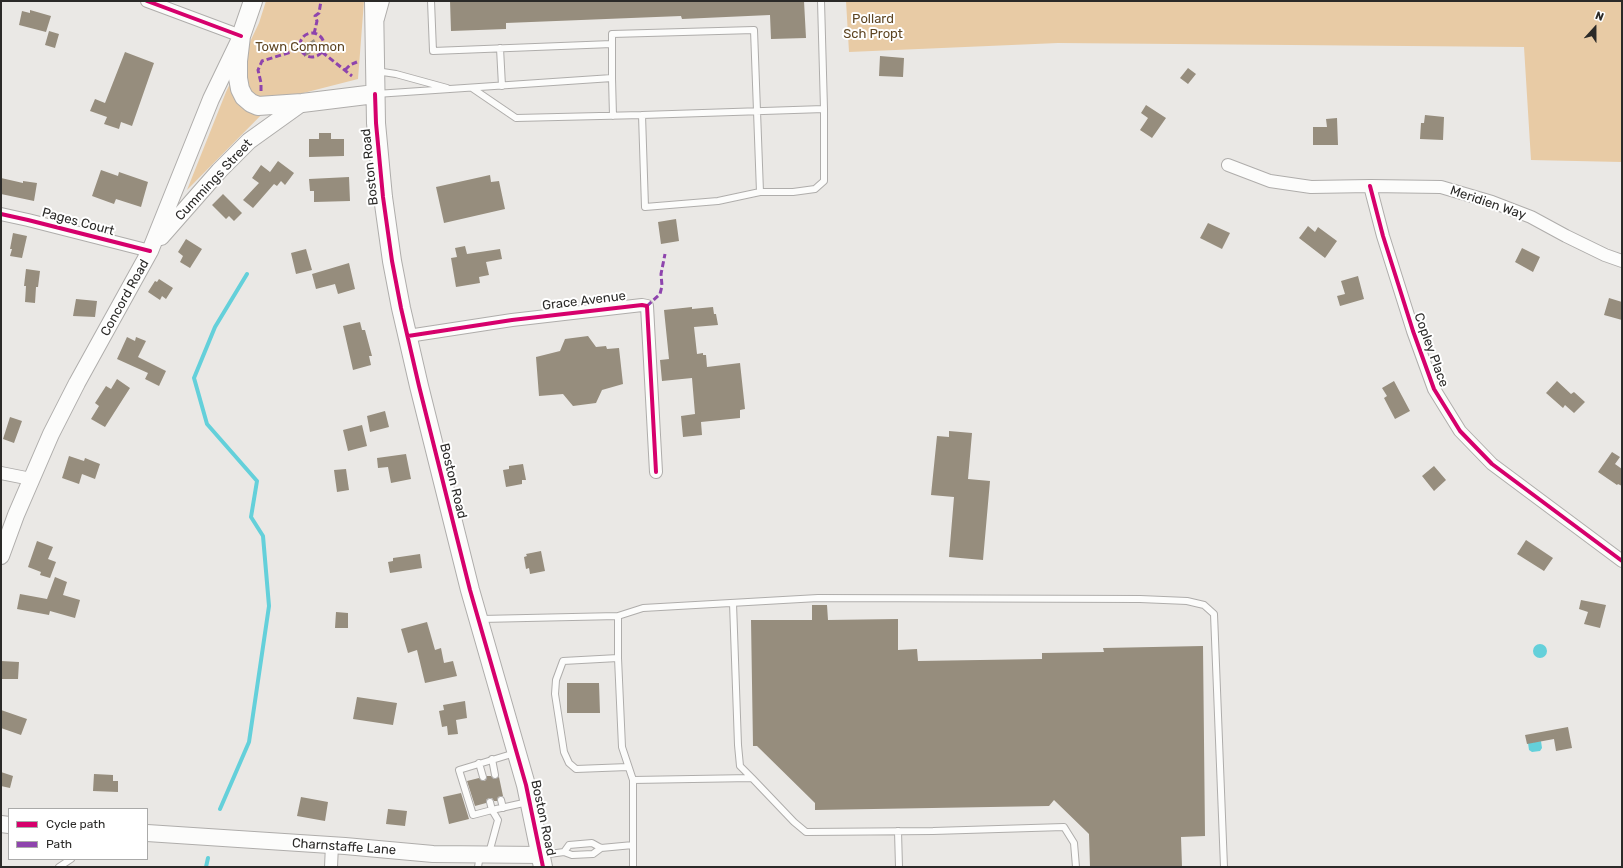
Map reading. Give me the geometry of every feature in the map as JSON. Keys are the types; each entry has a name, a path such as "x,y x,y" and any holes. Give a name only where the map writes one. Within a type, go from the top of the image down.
{"main road":[{"name":"Concord Road","path":"1,556 51,434 71,393 150,251 211,99 241,36 253,1"},
{"name":"Boston Road","path":"374,1 373,44 376,123 383,197 392,260 419,386 478,619 530,801 542,861"},
{"name":"Concord Road","path":"241,36 238,61 238,78 240,89 244,97 250,103 258,106 302,103"},
{"name":"Cummings Street","path":"150,251 220,171 249,141 302,103 375,94"},
{"name":"Charnstaffe Lane","path":"148,833 332,845 483,859 542,861"}],"street":[{"path":"147,1 241,36"},
{"name":"Meridien Way","path":"1228,165 1270,181 1311,187 1441,187 1472,195 1532,217 1566,236 1622,261"},
{"name":"Copley Place","path":"1370,186 1383,236 1413,331 1434,389 1460,431 1492,464 1622,561"},
{"name":"Pages Court","path":"1,214 150,251"},
{"name":"Grace Avenue","path":"408,336 512,320 642,305 647,306 656,472"},
{"path":"1,473 32,479"},
{"path":"331,867 332,845"}],"lane":[{"path":"373,44 386,1"},
{"path":"431,1 433,51 612,44"},
{"path":"642,115 646,207 718,201 760,192 793,192 815,189 824,181 821,1"},
{"path":"613,116 612,34 754,30 760,192"},
{"path":"500,48 502,86"},
{"path":"374,70 396,74 452,89"},
{"path":"375,94 612,78"},
{"path":"472,88 516,118 824,109"},
{"path":"478,619 618,616 643,608 818,598 1187,601 1204,605 1214,614 1224,867"},
{"path":"733,603 740,766 794,822 806,832 1064,827 1074,843 1076,867"},
{"path":"618,616 618,658 622,747 632,780 633,867"},
{"path":"618,658 563,661 556,680 555,694 564,752 569,763 576,769 628,767"},
{"path":"517,753 492,759 459,770 472,815 530,801"},
{"path":"492,759 495,775"},
{"path":"480,763 483,777"},
{"path":"632,780 752,778"},
{"path":"501,800 503,808"},
{"path":"483,859 498,820 492,810 490,802"},
{"path":"898,831 899,867"},
{"path":"542,861 564,852 569,845 592,843 601,848"},
{"path":"564,852 572,856 593,854 601,848 632,845"},
{"path":"59,867 70,860"}],"green space":[{"name":"Town Common","path":"266,1 364,1 358,79 276,100 187,190 226,92 259,23"},
{"name":"Pollard Sch Propt","path":"846,1 1622,1 1622,162 1531,160 1524,47 1058,43 849,52"}],"water":[{"path":"1537,644 1543,644 1547,648 1547,654 1543,658 1537,658 1533,654 1533,648"},
{"path":"1541,741 1542,748 1540,751 1532,752 1529,750 1528,743"}],"building":[{"path":"450,1 804,1 806,38 771,39 770,15 682,19 681,16 506,23 506,29 451,31"},
{"path":"30,10 51,16 46,32 19,25 22,11 30,13"},
{"path":"49,31 59,34 55,48 45,45"},
{"path":"314,39 317,46 316,50 304,57 307,44"},
{"path":"125,52 154,63 132,126 121,122 119,129 104,124 107,117 90,111 95,99 105,103"},
{"path":"880,56 904,58 903,77 879,76"},
{"path":"1188,68 1196,74 1188,84 1180,78"},
{"path":"1146,105 1166,118 1152,138 1140,130 1148,118 1141,113"},
{"path":"1425,115 1444,117 1443,140 1420,139 1421,123 1424,123"},
{"path":"1337,118 1338,145 1313,145 1313,127 1327,127 1326,119"},
{"path":"319,133 331,133 331,139 344,139 344,156 309,157 309,139 319,139"},
{"path":"278,161 294,173 285,185 281,181 277,186 274,184 253,208 243,200 259,183 252,178 261,165 270,172"},
{"path":"101,170 118,176 119,172 148,182 141,207 116,199 114,204 92,196"},
{"path":"490,175 491,182 499,181 505,209 444,223 436,187"},
{"path":"349,177 350,201 314,202 314,191 310,191 309,179"},
{"path":"1,178 23,183 23,181 37,183 34,201 1,194"},
{"path":"223,194 242,213 234,221 229,216 226,219 212,205"},
{"path":"676,219 679,241 661,244 658,222"},
{"path":"1208,223 1230,233 1222,249 1200,238"},
{"path":"1308,226 1315,232 1318,227 1337,241 1325,258 1299,238"},
{"path":"13,233 27,236 22,258 10,256"},
{"path":"186,239 202,249 190,268 180,262 183,256 178,252"},
{"path":"465,246 467,254 500,249 502,259 486,262 489,275 479,277 480,283 456,287 451,258 457,257 455,248"},
{"path":"1522,248 1540,257 1533,272 1515,262"},
{"path":"306,249 312,270 296,274 291,253"},
{"path":"349,263 355,289 338,294 335,284 316,289 312,274"},
{"path":"26,269 40,271 38,287 36,287 35,303 25,302 26,286 24,286"},
{"path":"1358,276 1364,299 1340,306 1337,296 1345,294 1341,281"},
{"path":"159,279 173,288 166,299 162,296 160,300 148,292 155,281 157,282"},
{"path":"1609,298 1622,302 1622,320 1604,315"},
{"path":"76,299 97,301 95,317 73,316"},
{"path":"692,307 692,309 713,307 718,325 694,327 697,354 703,353 703,355 706,355 707,367 740,363 745,409 740,410 740,418 701,422 702,435 683,437 681,416 695,414 692,378 662,381 660,360 669,359 664,310"},
{"path":"360,322 362,330 365,330 372,356 369,356 371,365 353,370 343,326"},
{"path":"588,336 596,347 606,346 607,349 619,348 623,384 602,390 596,403 573,406 563,394 539,396 536,357 560,351 565,339"},
{"path":"127,337 135,341 136,337 146,341 138,357 166,371 159,386 145,379 148,373 117,359"},
{"path":"117,379 130,388 105,427 91,419 99,406 95,403 106,386 111,389"},
{"path":"1394,381 1410,411 1395,419 1384,398 1387,396 1382,388"},
{"path":"1557,381 1571,394 1574,392 1585,402 1574,413 1565,405 1563,408 1546,393"},
{"path":"385,411 389,427 370,432 367,416"},
{"path":"10,417 22,421 14,443 3,439"},
{"path":"362,425 367,446 348,451 343,430"},
{"path":"949,431 972,433 968,479 990,481 983,560 949,557 954,497 931,495 937,436 949,437"},
{"path":"1612,452 1620,457 1615,464 1622,469 1622,486 1617,485 1598,472"},
{"path":"406,454 411,479 391,483 388,467 378,468 377,458"},
{"path":"69,456 84,461 85,458 100,464 95,479 82,474 79,484 62,478"},
{"path":"523,464 526,480 522,480 522,484 506,487 503,470 509,469 509,466"},
{"path":"1434,466 1446,480 1434,491 1422,476"},
{"path":"346,469 349,490 337,492 334,470"},
{"path":"1526,540 1553,558 1544,571 1517,554"},
{"path":"37,541 53,547 48,559 56,562 50,578 40,575 41,572 28,567"},
{"path":"541,551 545,571 530,574 529,568 526,569 524,557 527,556 526,554"},
{"path":"420,554 422,568 390,573 388,562 393,561 393,558"},
{"path":"55,577 67,582 63,595 80,600 75,618 50,611 49,615 17,609 20,594 47,599"},
{"path":"1581,600 1606,605 1600,628 1584,624 1588,612 1579,609"},
{"path":"812,605 827,605 828,620 898,619 898,650 917,649 918,661 1042,659 1042,653 1104,652 1103,648 1203,646 1205,836 1181,837 1182,867 1090,867 1089,834 1054,800 1049,806 815,810 815,803 757,746 753,746 751,620 812,620"},
{"path":"336,612 348,613 348,628 335,628"},
{"path":"427,622 435,650 441,648 444,663 453,661 457,676 425,683 417,650 408,653 401,629"},
{"path":"1,661 19,662 18,679 1,679"},
{"path":"567,683 599,683 600,713 567,713"},
{"path":"357,697 397,703 393,725 353,719"},
{"path":"465,701 467,718 456,720 458,734 448,735 447,726 442,727 439,711 444,710 443,705"},
{"path":"1,710 27,719 21,735 1,728"},
{"path":"1568,727 1572,748 1556,751 1554,739 1527,744 1525,735"},
{"path":"1,772 13,776 10,788 1,786"},
{"path":"94,774 113,775 113,781 118,781 118,792 93,791"},
{"path":"487,776 491,776 494,779 499,777 503,796 498,797 497,801 489,798 486,800 486,803 475,806 467,781 479,778 484,781 486,780"},
{"path":"461,793 469,819 449,824 443,797"},
{"path":"301,797 328,802 325,821 297,816"},
{"path":"388,809 407,811 405,826 386,824"}],"waterway":[{"path":"220,809 249,742 269,606 263,536 251,517 257,481 207,424 194,378 215,327 247,274"},
{"path":"206,867 208,858"}],"marked path":[{"path":"314,34 317,21 315,16 319,13 321,1"},
{"path":"312,33 317,34 323,40 324,45 323,50 317,56 312,57 307,56 301,50 300,45 301,40 307,34 312,33"},
{"path":"261,91 258,70 262,61 301,49"},
{"path":"322,52 352,76"},
{"path":"345,70 350,65 357,62"},
{"path":"647,306 660,294 662,286 661,274 665,254"}],"cycle path":[{"path":"147,1 241,36"},
{"path":"375,94 376,123 383,197 392,261 401,308 470,590 526,785 543,867"},
{"path":"1370,186 1383,236 1413,331 1434,389 1460,431 1492,464 1622,561"},
{"path":"1,214 150,251"},
{"path":"408,336 512,320 642,305 647,306 656,472"}]}
